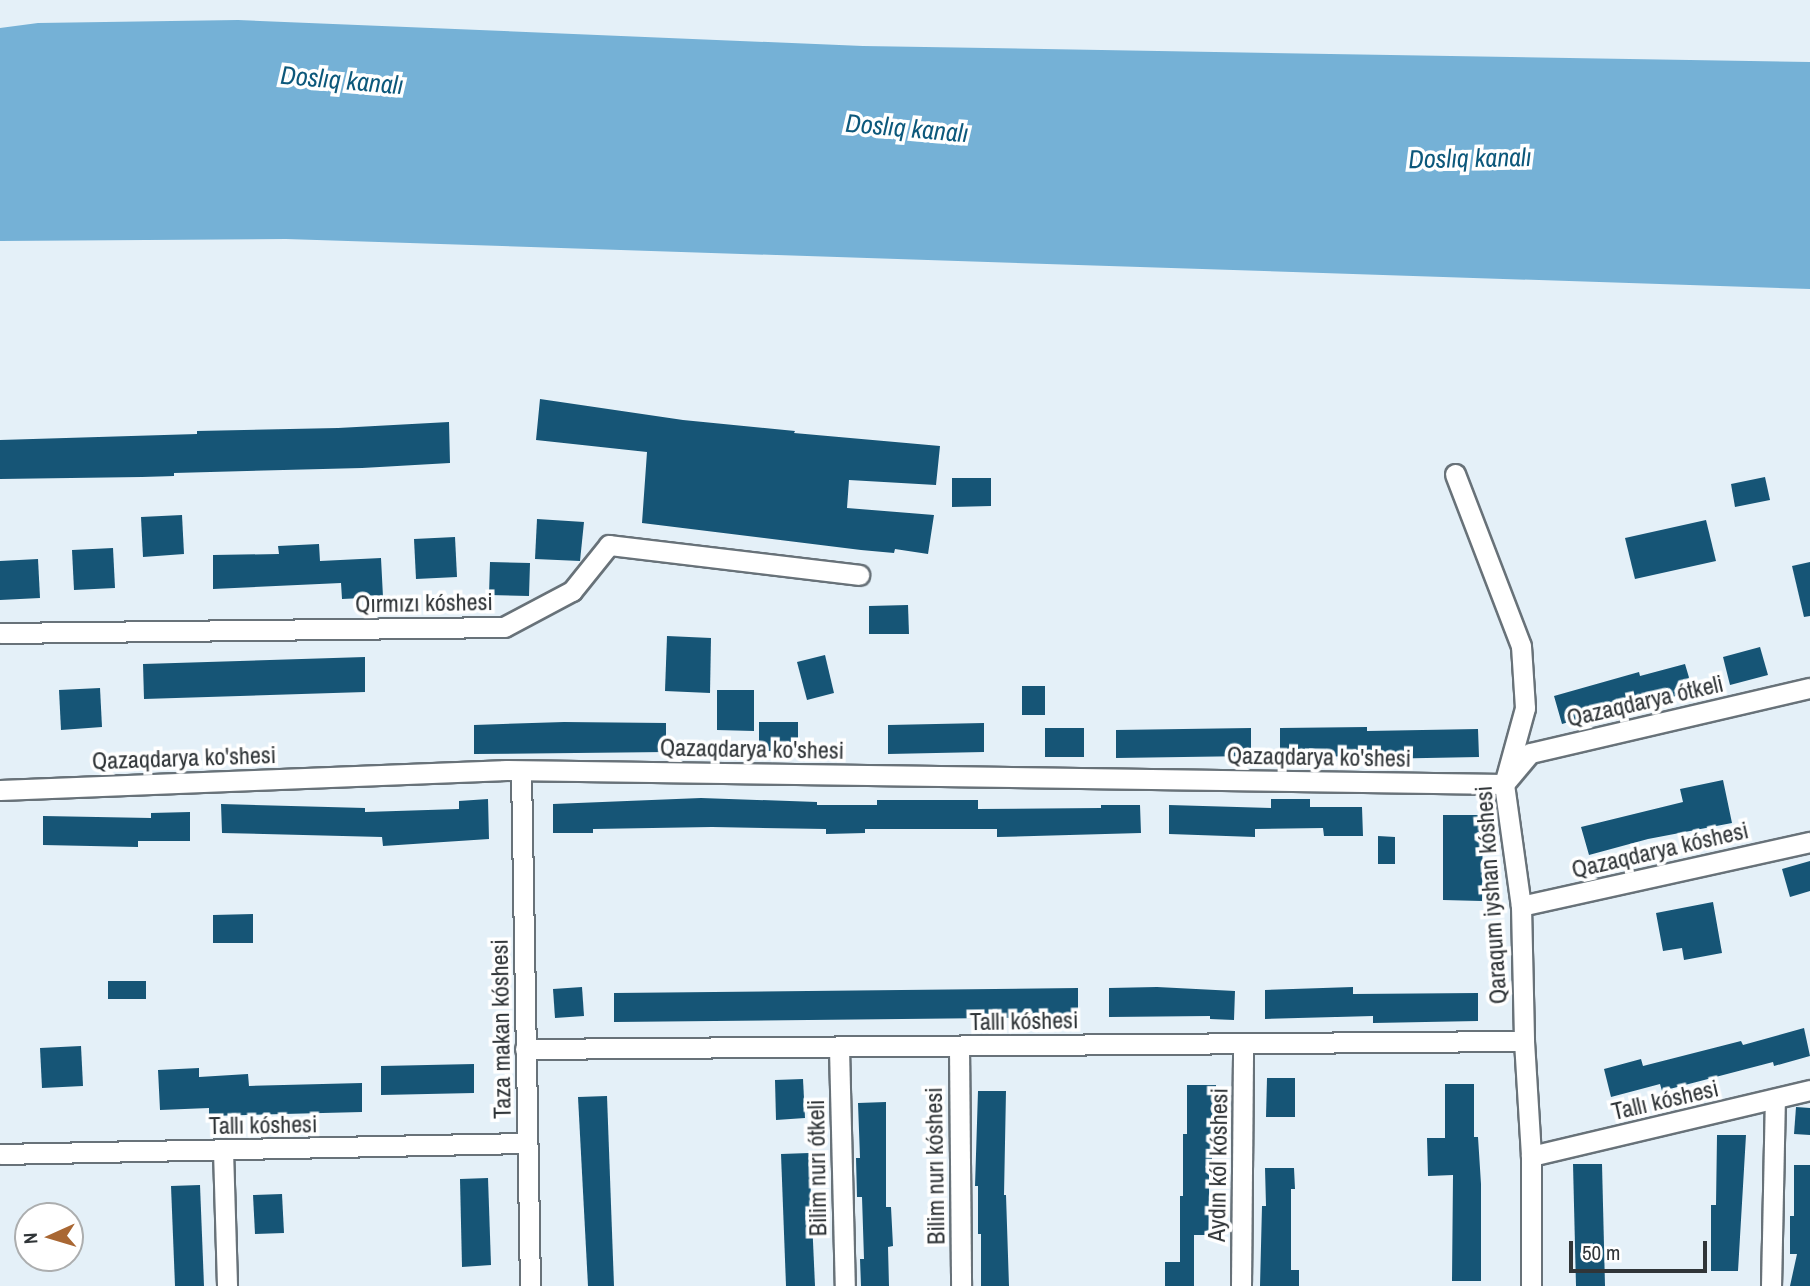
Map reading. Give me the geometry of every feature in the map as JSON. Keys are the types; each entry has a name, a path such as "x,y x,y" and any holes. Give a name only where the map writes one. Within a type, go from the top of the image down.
{"street":[{"name":"Qaraqum iyshan kóshesi","path":"1455,474 1521,646 1525,708 1504,784 1521,906 1524,1041 1531,1156 1531,1286"},
{"name":"Qırmızı kóshesi","path":"0,633 504,627 572,590 609,545 859,575"},
{"name":"Qazaqdarya ótkeli","path":"1504,784 1530,753 1810,688"},
{"name":"Qazaqdarya ko'shesi","path":"0,790 521,771 1504,784"},
{"name":"Taza makan kóshesi","path":"521,771 530,1286"},
{"name":"Qazaqdarya kóshesi","path":"1521,906 1810,842"},
{"name":"Tallı kóshesi","path":"525,1049 1524,1041"},
{"name":"Aydın kól kóshesi","path":"1241,1286 1244,1044"},
{"name":"Bilim nurı kóshesi","path":"959,1046 961,1286"},
{"name":"Bilim nurı ótkeli","path":"839,1048 845,1286"},
{"name":"Tallı kóshesi","path":"1531,1156 1810,1090"},
{"path":"1771,1286 1775,1099"},
{"name":"Tallı kóshesi","path":"0,1154 527,1143"},
{"path":"223,1150 227,1286"}],"water":[{"name":"Doslıq kanalı","path":"238,20 863,46 1810,62 1810,289 286,239 0,241 0,28 38,23"}],"building":[{"path":"540,399 683,420 940,446 936,485 849,480 847,508 934,515 928,554 895,549 894,553 861,550 642,523 647,452 536,440"},
{"path":"449,422 450,463 174,473 174,476 0,479 0,440"},
{"path":"1765,477 1770,500 1735,507 1731,484"},
{"path":"952,478 991,478 991,506 952,507"},
{"path":"182,515 184,554 143,557 141,517"},
{"path":"537,519 584,522 580,561 535,559"},
{"path":"1706,520 1716,561 1635,579 1625,538"},
{"path":"455,537 457,577 416,579 414,539"},
{"path":"319,544 320,561 381,558 383,597 342,599 341,583 213,589 213,555 279,554 278,546"},
{"path":"113,548 115,588 74,590 72,550"},
{"path":"38,559 40,598 0,600 0,561"},
{"path":"490,562 530,563 529,596 489,595"},
{"path":"1810,562 1810,616 1804,617 1792,566"},
{"path":"908,605 909,634 869,634 869,606"},
{"path":"667,636 711,638 710,693 665,691"},
{"path":"1760,647 1768,675 1730,685 1723,657"},
{"path":"825,655 834,693 807,700 797,662"},
{"path":"365,657 365,692 144,699 143,664"},
{"path":"1685,664 1693,691 1655,702 1654,697 1562,724 1554,696 1639,672 1640,676"},
{"path":"1022,686 1045,686 1045,715 1022,715"},
{"path":"100,688 102,727 61,730 59,690"},
{"path":"717,690 754,690 754,731 717,730"},
{"path":"759,722 798,722 798,751 759,751"},
{"path":"666,723 666,752 474,754 474,725"},
{"path":"984,723 984,752 888,754 888,725"},
{"path":"1367,727 1367,731 1478,729 1479,757 1280,757 1280,728"},
{"path":"1045,728 1084,728 1084,757 1045,757"},
{"path":"1251,728 1251,756 1116,758 1116,730"},
{"path":"1723,780 1732,823 1648,839 1589,855 1581,827 1683,802 1680,789"},
{"path":"701,798 817,802 817,805 877,805 877,800 978,800 978,809 1140,805 1141,833 997,837 997,829 865,829 865,833 826,834 826,829 712,827 593,829 593,833 553,833 553,804"},
{"path":"488,799 489,839 383,846 382,837 222,833 221,804 365,808 365,812 459,809 459,801"},
{"path":"1271,799 1310,799 1310,807 1362,807 1363,836 1324,836 1323,828 1255,829 1255,837 1169,834 1169,805 1271,808"},
{"path":"190,812 190,841 138,841 138,847 43,845 43,816 151,818 151,813"},
{"path":"1443,815 1483,815 1482,901 1443,900"},
{"path":"1378,836 1395,837 1395,864 1378,864"},
{"path":"1810,861 1810,891 1790,897 1782,869"},
{"path":"1713,902 1722,953 1684,960 1682,948 1663,951 1656,913"},
{"path":"253,914 253,943 213,943 213,915"},
{"path":"108,981 146,981 146,999 108,999"},
{"path":"582,987 584,1016 555,1018 553,989"},
{"path":"1157,987 1235,991 1234,1020 1210,1019 1210,1016 1109,1017 1109,988"},
{"path":"1353,987 1353,994 1478,993 1478,1021 1373,1023 1373,1016 1265,1019 1265,990"},
{"path":"1078,988 1078,1017 614,1022 614,993"},
{"path":"1804,1028 1810,1056 1774,1066 1773,1062 1662,1091 1660,1084 1611,1097 1604,1069 1641,1059 1643,1066 1741,1041 1743,1045"},
{"path":"81,1046 83,1086 42,1088 40,1048"},
{"path":"474,1064 474,1093 381,1095 381,1066"},
{"path":"199,1068 199,1077 248,1074 249,1086 362,1083 362,1112 209,1116 209,1108 160,1110 158,1070"},
{"path":"1267,1078 1295,1078 1295,1117 1266,1117"},
{"path":"803,1079 805,1118 776,1120 775,1080"},
{"path":"1445,1084 1474,1084 1474,1137 1478,1137 1481,1184 1481,1281 1452,1281 1453,1175 1428,1176 1427,1138 1445,1138"},
{"path":"1187,1085 1216,1085 1216,1125 1212,1125 1212,1173 1209,1173 1209,1235 1194,1235 1194,1286 1165,1286 1165,1262 1180,1262 1180,1196 1183,1196 1183,1134 1187,1134"},
{"path":"978,1091 1006,1091 1004,1195 1009,1286 981,1286 981,1234 978,1234 978,1186 975,1186"},
{"path":"607,1096 614,1286 588,1286 578,1097"},
{"path":"886,1102 886,1207 891,1207 893,1246 888,1247 889,1286 861,1286 860,1259 864,1259 862,1197 857,1197 856,1158 860,1158 858,1103"},
{"path":"1796,1107 1810,1108 1810,1135 1794,1134"},
{"path":"1717,1135 1746,1135 1738,1271 1711,1271 1711,1205 1716,1205"},
{"path":"809,1153 815,1286 786,1286 781,1154"},
{"path":"1573,1164 1602,1164 1605,1286 1576,1286"},
{"path":"1794,1165 1810,1165 1810,1286 1790,1286 1797,1254 1790,1254 1790,1216 1794,1216"},
{"path":"1265,1168 1294,1168 1295,1189 1291,1189 1291,1270 1299,1270 1299,1286 1260,1286 1262,1206 1266,1206"},
{"path":"488,1178 491,1265 462,1267 460,1179"},
{"path":"200,1185 204,1286 175,1286 171,1186"},
{"path":"282,1194 284,1233 255,1234 253,1195"}]}
